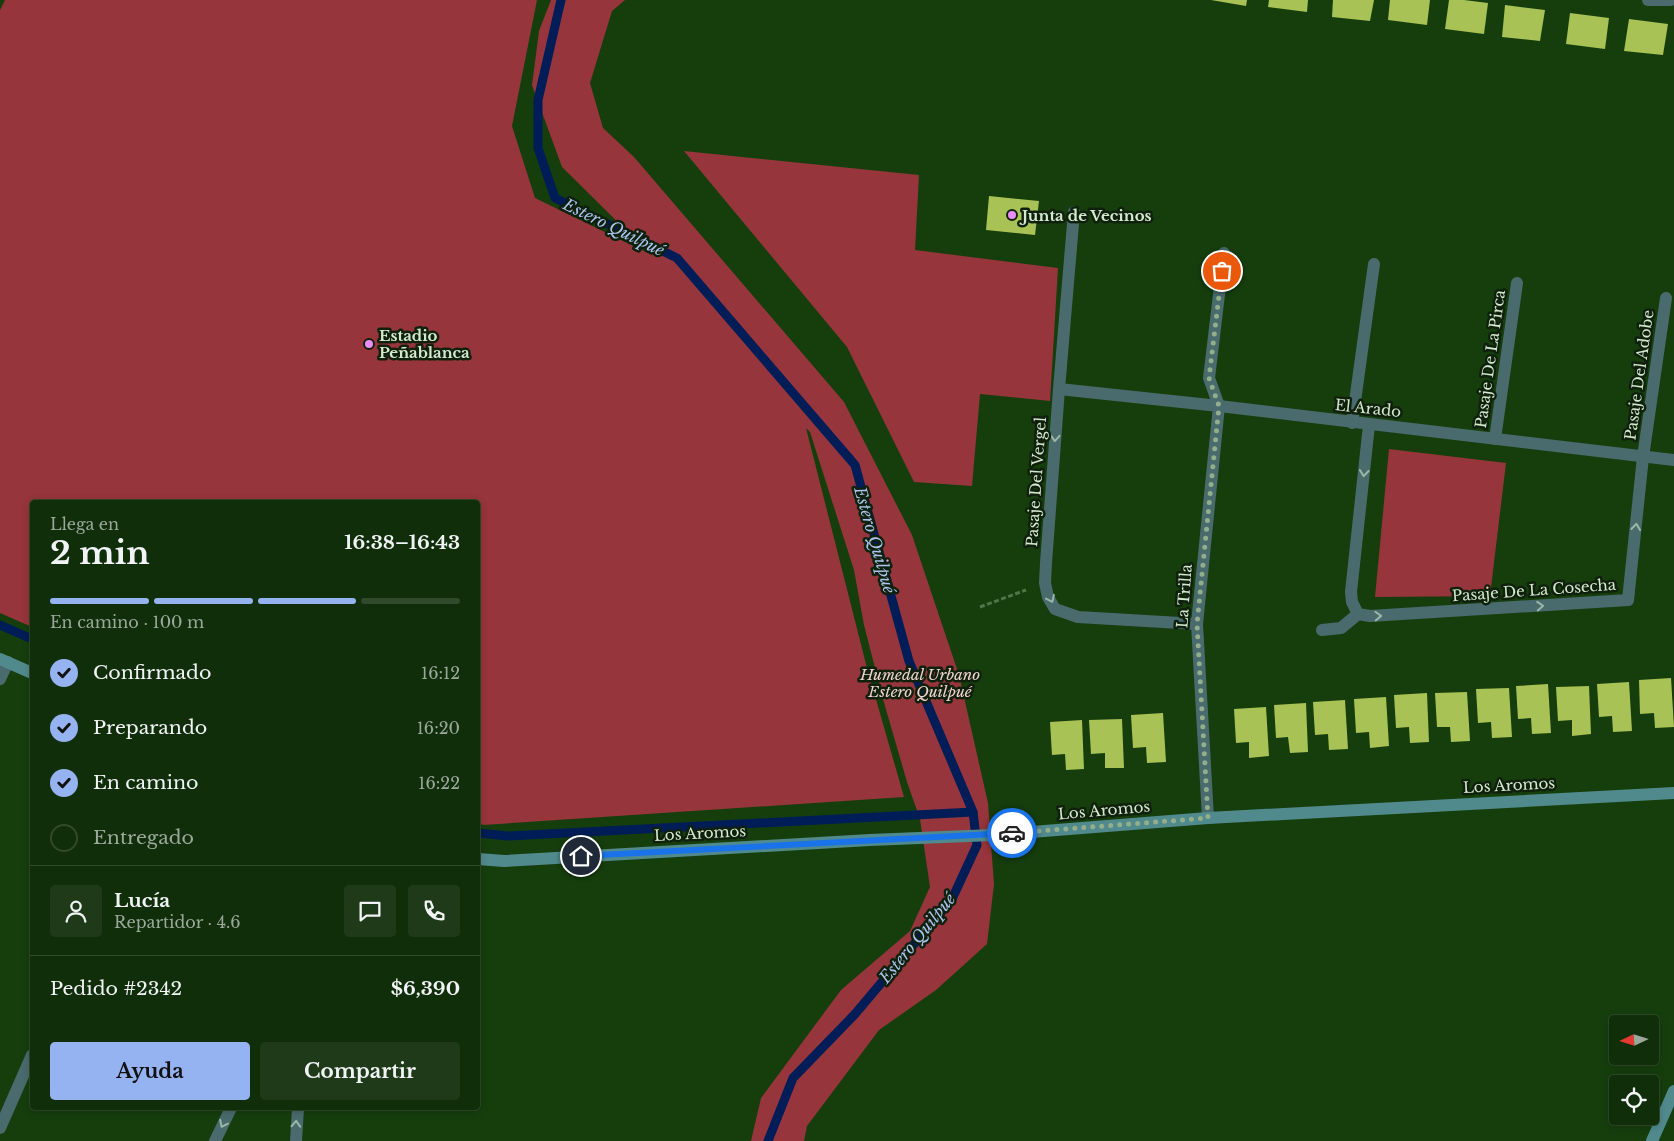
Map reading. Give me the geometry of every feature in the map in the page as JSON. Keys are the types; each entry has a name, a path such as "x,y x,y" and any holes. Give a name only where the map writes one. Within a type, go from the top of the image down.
{"street":[{"path":"1648,0 1671,0"},
{"name":"Pasaje Del Vergel","path":"1074,212 1059,390 1046,583 1048,597 1056,609 1078,617 1197,624"},
{"path":"1219,406 1209,378 1224,253"},
{"path":"1352,423 1374,264"},
{"name":"Pasaje De La Pirca","path":"1495,439 1517,283"},
{"name":"Pasaje Del Adobe","path":"1643,457 1666,298"},
{"name":"El Arado","path":"1059,390 1219,406 1674,460"},
{"name":"La Trilla","path":"1208,818 1197,624 1219,406"},
{"path":"1322,630 1341,628 1358,614 1352,602 1351,592 1369,425"},
{"name":"Pasaje De La Cosecha","path":"1358,614 1370,616 1628,600 1643,457"},
{"path":"0,679 4,660 30,672"},
{"name":"Los Aromos","path":"480,859 504,861 870,840 993,835 1208,818 1674,793"},
{"path":"0,1128 30,1060"},
{"path":"1657,1140 1674,1092"},
{"path":"215,1141 230,1110"},
{"path":"296,1141 298,1110"}],"path":[{"path":"980,607 1046,583"}],"green space":[{"name":"Estadio Peñablanca","path":"5,0 537,0 512,126 535,198 650,254 562,167 532,85 539,31 551,0 625,0 612,11 590,83 603,128 634,157 844,402 912,535 959,675 988,803 994,884 987,944 936,990 879,1030 807,1126 804,1141 751,1141 761,1098 841,990 910,931 930,887 920,819 907,782 883,699 864,625 854,570 810,432 806,428 867,668 904,797 483,825 480,823 480,500 30,500 30,626 0,613 0,10"},
{"path":"684,151 919,175 915,250 1058,268 1050,401 980,394 972,486 914,482 847,347"},
{"path":"1389,449 1506,463 1490,596 1375,597"}],"building":[{"path":"1211,0 1247,0 1246,6"},
{"path":"1269,0 1308,0 1307,12 1268,7"},
{"path":"1333,0 1374,0 1370,21 1332,17"},
{"path":"1390,0 1430,0 1427,25 1388,20"},
{"path":"1449,0 1488,3 1484,34 1445,29"},
{"path":"1505,5 1545,10 1540,41 1502,37"},
{"path":"1570,13 1609,18 1605,49 1566,44"},
{"path":"1629,19 1668,24 1663,55 1624,51"},
{"name":"Junta de Vecinos","path":"989,196 1039,201 1035,235 986,230"},
{"path":"1671,678 1674,727 1655,728 1654,713 1640,714 1639,680"},
{"path":"1629,682 1632,731 1613,732 1612,716 1599,717 1597,684"},
{"path":"1548,684 1551,733 1532,734 1531,718 1518,719 1516,686"},
{"path":"1589,686 1591,734 1572,736 1572,720 1558,721 1556,687"},
{"path":"1509,688 1512,737 1492,738 1491,722 1478,723 1476,689"},
{"path":"1467,692 1470,741 1451,742 1450,727 1437,727 1435,693"},
{"path":"1427,693 1429,742 1410,743 1409,727 1396,728 1394,695"},
{"path":"1386,697 1389,746 1370,748 1369,732 1356,733 1354,699"},
{"path":"1345,700 1348,749 1329,750 1328,734 1315,735 1313,702"},
{"path":"1306,703 1308,752 1290,753 1288,737 1276,738 1274,705"},
{"path":"1266,707 1269,756 1249,758 1249,742 1236,743 1234,709"},
{"path":"1163,713 1166,762 1147,763 1146,747 1133,748 1131,715"},
{"path":"1122,719 1124,768 1105,768 1105,753 1091,754 1089,720"},
{"path":"1082,720 1084,769 1066,770 1065,754 1052,755 1050,722"}],"waterway":[{"name":"Estero Quilpué","path":"561,0 538,100 538,148 555,198 677,258 855,465 909,661 973,812 977,845 952,899 855,1014 793,1078 768,1141"},
{"path":"0,625 30,638"},
{"path":"480,833 508,836 973,812"}],"way so far":[{"path":"1012,833 1208,818 1197,624 1219,406 1209,378 1222,271"}],"place":[{"name":"Junta de Vecinos","path":"1012,215"},
{"name":"Estadio Peñablanca","path":"369,344"}],"route":[{"path":"581,856 1012,833"}],"park label":[{"name":"Humedal Urbano Estero Quilpué","path":"920,682"}]}
